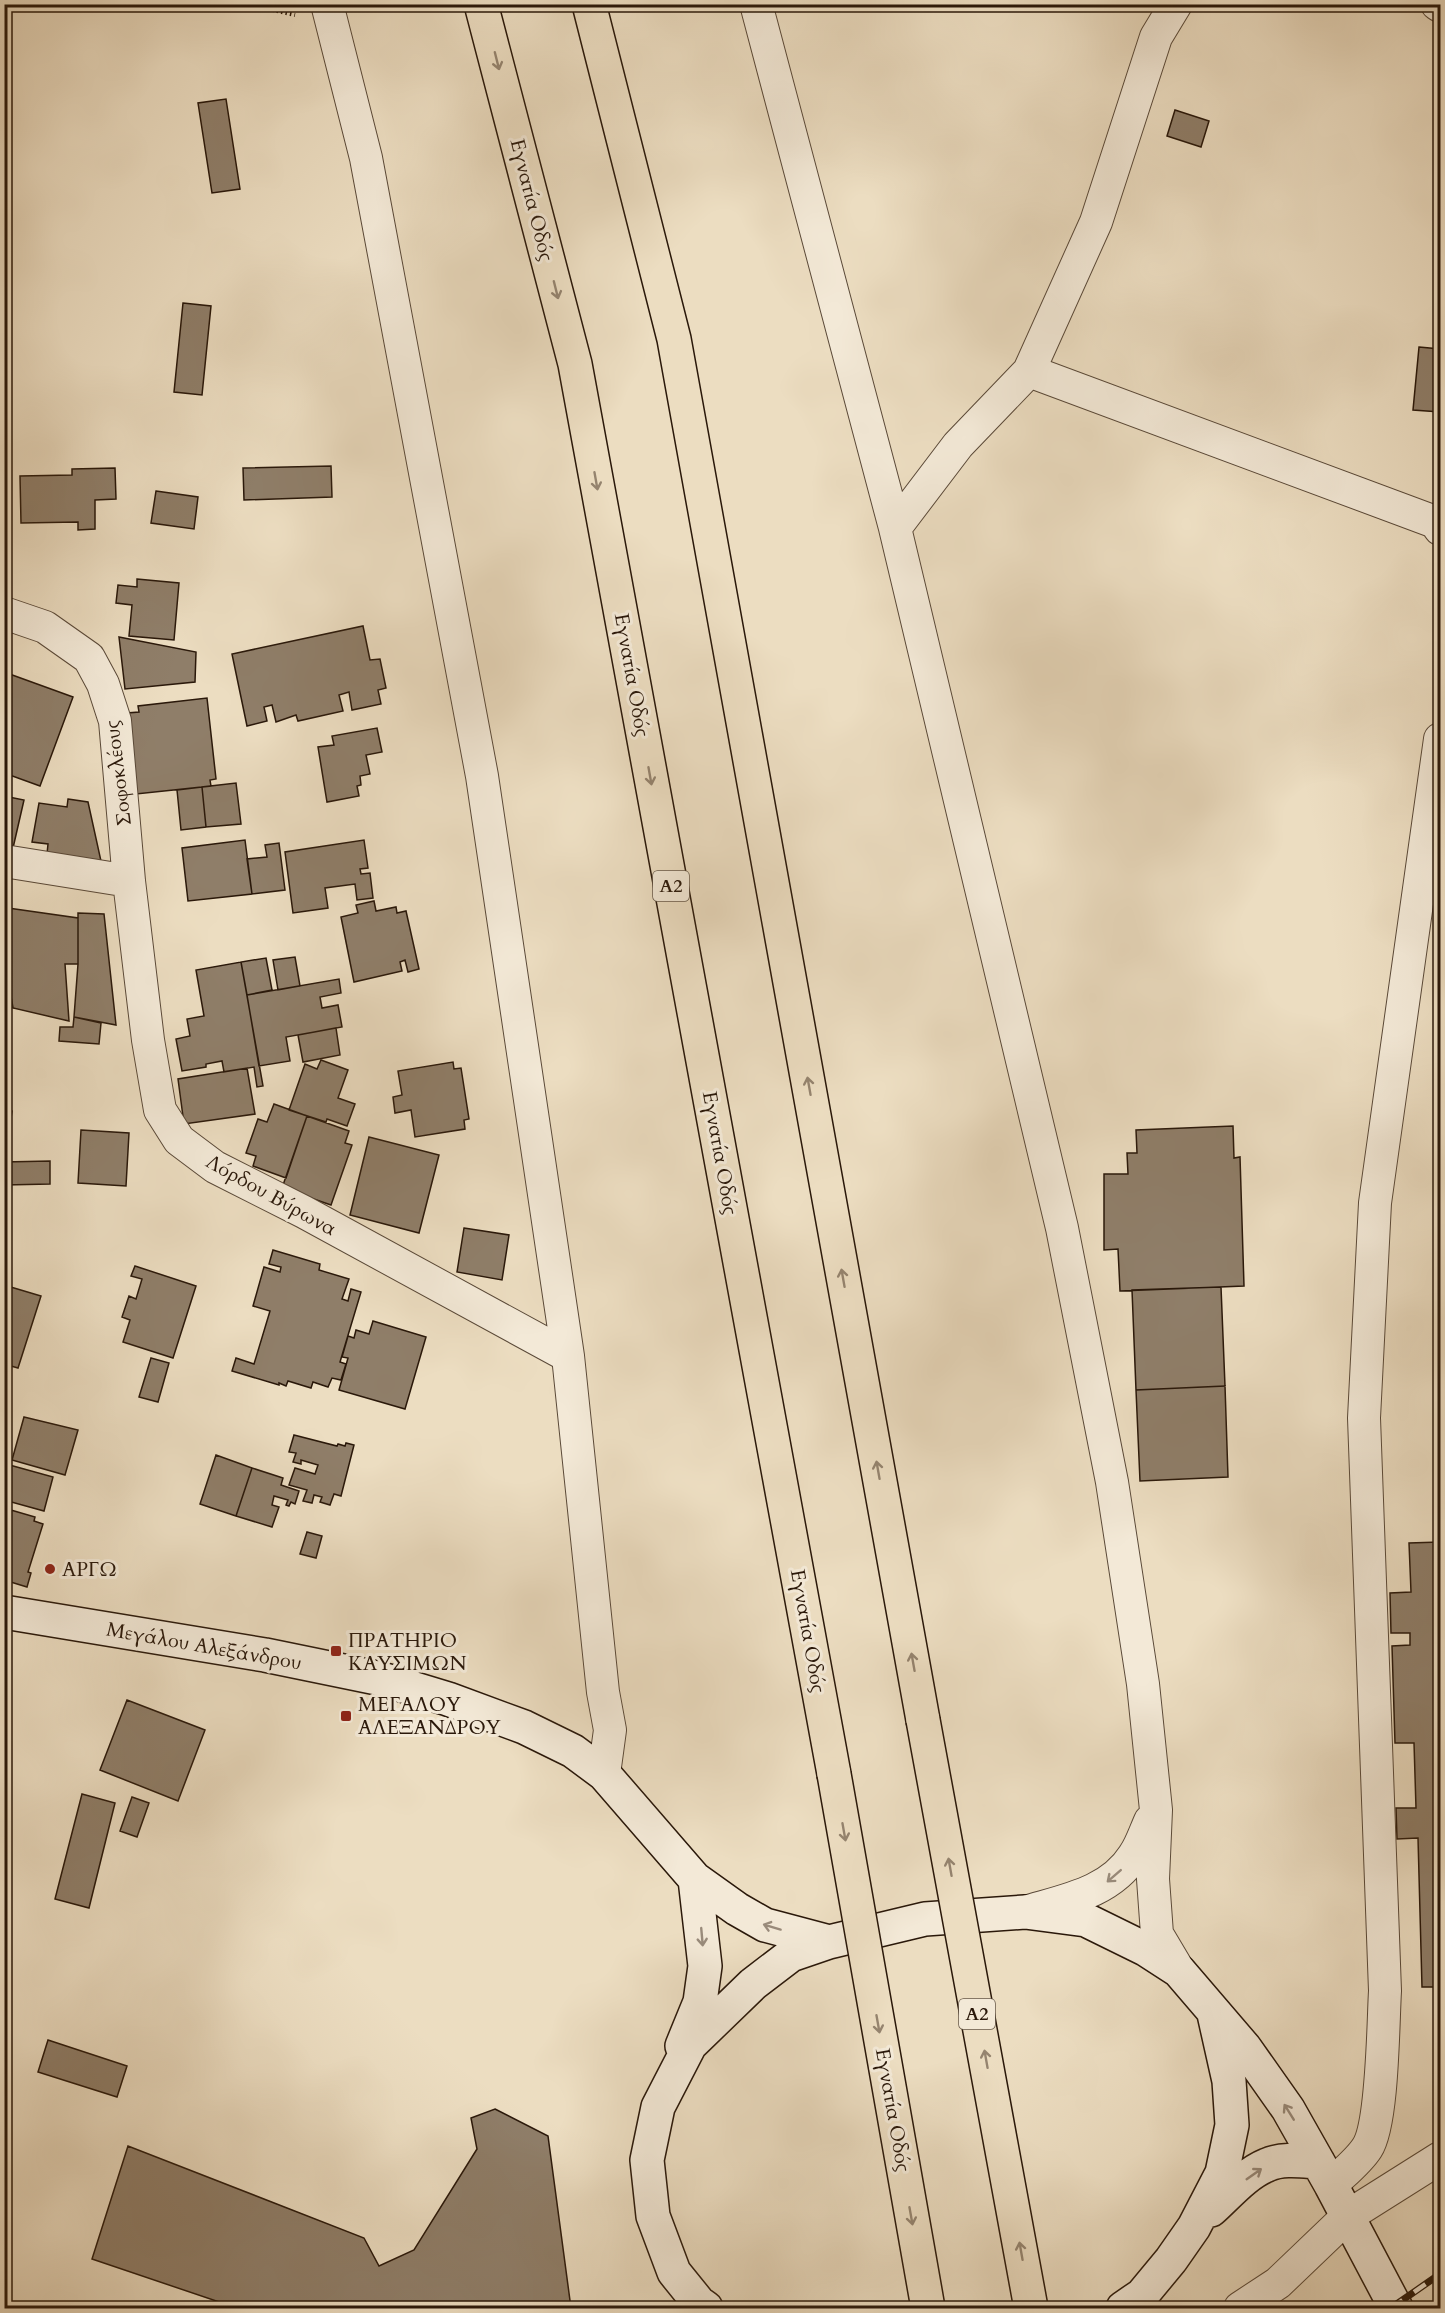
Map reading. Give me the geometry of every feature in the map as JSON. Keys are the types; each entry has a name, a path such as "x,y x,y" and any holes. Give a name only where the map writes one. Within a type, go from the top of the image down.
{"highway":[{"name":"Εγνατία Οδός","path":"481,4 575,364 834,1774 928,2308"},
{"name":"Α2","path":"589,4 674,339 1031,2308"}],"street":[{"path":"756,4 896,528 1062,1228 1112,1482 1143,1684 1156,1810 1153,1879 1157,1934 1179,1971 1261,2070 1288,2109 1396,2308"},
{"path":"896,528 958,445 1029,371 1096,222 1156,37 1176,4"},
{"path":"329,14 366,158 482,776 568,1356 603,1692 610,1730 604,1774"},
{"path":"1029,371 1436,522 1440,529"},
{"name":"Σοφοκλέους","path":"4,613 45,627 89,658 103,684 115,721 129,881"},
{"path":"1325,2174 1368,2148 1376,2118 1381,2069 1385,1991 1364,1418 1375,1203 1440,739"},
{"path":"4,861 129,881"},
{"name":"Λόρδου Βύρωνα","path":"129,881 148,1040 160,1110 179,1140 215,1167 304,1212 568,1356"},
{"name":"Μεγάλου Αλεξάνδρου","path":"4,1612 265,1655 382,1679 448,1699 524,1727 573,1751 604,1774 695,1879 737,1909 765,1925 829,1942"},
{"path":"1025,1912 1089,1893 1113,1879 1134,1856 1156,1810"},
{"path":"695,1879 705,1966 700,2002 658,2107 647,2160 653,2216 674,2272 699,2303 706,2308"},
{"path":"658,2107 690,2045 753,1984 791,1955 829,1942 925,1919 1025,1912 1086,1920 1145,1949 1179,1971"},
{"path":"1123,2308 1142,2295 1171,2260 1194,2227 1222,2173 1232,2125 1229,2081 1214,2012"},
{"path":"1240,2308 1278,2283 1348,2216 1440,2158"},
{"path":"1194,2227 1238,2184 1267,2165 1287,2160 1325,2174"}],"path":[{"path":"246,4 329,14"}],"building":[{"path":"226,99 240,189 212,193 198,103"},
{"path":"1175,110 1209,121 1201,147 1167,136"},
{"path":"183,303 211,306 202,395 174,392"},
{"path":"1419,347 1440,349 1440,412 1413,410"},
{"path":"331,466 332,497 244,500 243,468"},
{"path":"115,468 116,499 95,500 95,529 78,530 78,522 21,523 20,476 72,475 72,469"},
{"path":"156,491 198,497 194,529 151,523"},
{"path":"137,579 179,583 174,640 129,636 132,605 116,603 118,585 137,587"},
{"path":"363,626 370,660 380,659 386,688 378,690 381,704 352,710 349,692 339,695 343,711 298,721 296,715 276,722 272,705 264,707 267,721 247,726 232,654"},
{"path":"119,637 196,652 195,682 125,689"},
{"path":"4,672 73,697 40,786 4,773"},
{"path":"207,698 216,779 210,780 211,786 136,794 127,713 139,712 138,706"},
{"path":"377,728 382,752 366,755 370,774 360,776 361,785 357,786 359,796 327,802 318,747 334,745 332,736"},
{"path":"236,783 241,824 206,827 202,787"},
{"path":"202,787 206,827 181,830 177,790"},
{"path":"4,796 24,800 13,848 4,846"},
{"path":"68,799 88,802 101,861 47,854 48,844 32,842 39,803 67,807"},
{"path":"245,840 252,894 188,901 182,848"},
{"path":"364,840 368,868 360,869 361,874 370,873 373,898 357,900 355,884 325,888 328,908 293,913 285,852"},
{"path":"279,843 285,890 252,894 247,859 267,857 265,845"},
{"path":"374,901 376,911 396,907 397,913 406,911 419,969 408,972 405,960 400,962 402,971 354,982 341,917 358,913 356,905"},
{"path":"8,908 78,918 78,964 65,964 69,1021 13,1008 6,967 7,954 4,954"},
{"path":"78,913 104,914 116,1025 74,1017 78,964"},
{"path":"295,957 300,986 278,990 273,960"},
{"path":"266,958 272,990 247,995 241,962"},
{"path":"241,962 263,1086 257,1087 254,1067 224,1072 222,1061 206,1064 206,1067 182,1071 176,1039 190,1036 187,1019 204,1016 196,970"},
{"path":"4,967 6,967 13,1008 4,1005"},
{"path":"339,979 341,993 320,997 322,1008 338,1005 342,1027 286,1037 290,1061 259,1066 247,995"},
{"path":"74,1017 101,1023 99,1044 59,1041 60,1027 73,1027"},
{"path":"336,1028 340,1055 303,1062 298,1035"},
{"path":"321,1060 348,1070 338,1098 355,1104 347,1126 289,1110 305,1064 317,1069"},
{"path":"453,1062 454,1069 461,1068 469,1119 464,1120 465,1129 415,1137 411,1110 395,1113 393,1097 402,1095 398,1071"},
{"path":"247,1068 255,1114 184,1124 178,1079"},
{"path":"274,1104 307,1116 286,1178 253,1166 256,1156 246,1153 258,1119 267,1122"},
{"path":"4,1109 12,1111 8,1138 4,1137"},
{"path":"307,1116 349,1131 345,1143 352,1145 331,1205 282,1188"},
{"path":"1233,1126 1234,1158 1240,1157 1244,1286 1120,1291 1118,1249 1104,1250 1104,1174 1128,1174 1127,1153 1137,1153 1136,1130"},
{"path":"81,1130 129,1133 126,1186 78,1183"},
{"path":"369,1137 439,1155 419,1233 350,1215"},
{"path":"50,1161 50,1184 4,1185 4,1162"},
{"path":"464,1228 509,1235 502,1280 457,1272"},
{"path":"273,1250 320,1264 319,1270 349,1279 342,1299 348,1301 351,1289 361,1292 340,1362 346,1364 341,1380 332,1378 328,1387 313,1382 311,1388 288,1381 286,1386 279,1383 279,1385 232,1371 236,1358 254,1364 270,1311 253,1306 264,1267 280,1272 281,1267 269,1264"},
{"path":"135,1266 196,1286 173,1358 123,1342 130,1320 122,1317 129,1296 136,1299 142,1279 131,1276"},
{"path":"4,1285 41,1296 18,1368 4,1364"},
{"path":"1221,1287 1225,1386 1136,1390 1132,1290"},
{"path":"373,1321 426,1337 405,1409 339,1390 348,1358 342,1357 348,1336 354,1338 356,1330 369,1334"},
{"path":"151,1358 169,1363 158,1402 139,1397"},
{"path":"1225,1386 1228,1477 1140,1481 1136,1390"},
{"path":"24,1417 78,1430 65,1475 12,1460"},
{"path":"294,1435 337,1446 338,1444 345,1446 346,1443 354,1445 341,1496 334,1494 330,1505 320,1502 322,1497 314,1495 312,1503 303,1501 307,1490 289,1485 295,1468 315,1474 318,1465 301,1460 301,1464 293,1462 296,1453 289,1452"},
{"path":"216,1455 252,1468 236,1516 200,1504"},
{"path":"6,1464 53,1477 44,1511 4,1500"},
{"path":"252,1468 283,1478 281,1485 299,1491 295,1504 291,1502 289,1506 286,1505 288,1500 274,1496 272,1505 279,1507 272,1527 236,1516"},
{"path":"4,1508 35,1517 34,1521 43,1524 28,1572 31,1573 27,1587 4,1580"},
{"path":"307,1532 322,1536 316,1558 300,1554"},
{"path":"1440,1542 1440,1987 1422,1987 1418,1838 1397,1839 1396,1808 1416,1808 1414,1743 1395,1743 1392,1646 1410,1645 1410,1633 1391,1633 1390,1593 1411,1592 1409,1543"},
{"path":"127,1700 205,1730 178,1801 100,1770"},
{"path":"82,1794 115,1803 89,1908 55,1899"},
{"path":"132,1797 149,1803 137,1837 120,1831"},
{"path":"48,2040 127,2066 117,2097 38,2072"},
{"path":"495,2109 548,2136 571,2308 237,2308 92,2259 128,2146 364,2238 379,2266 414,2250 477,2149 471,2118"}],"railway":[{"path":"1391,2308 1440,2274"}],"place":[{"name":"ΑΡΓΩ","path":"50,1569"},
{"name":"ΠΡΑΤΗΡΙΟ ΚΑΥΣΙΜΩΝ","path":"336,1651"},
{"name":"ΜΕΓΑΛΟΥ ΑΛΕΞΑΝΔΡΟΥ","path":"346,1716"}]}
